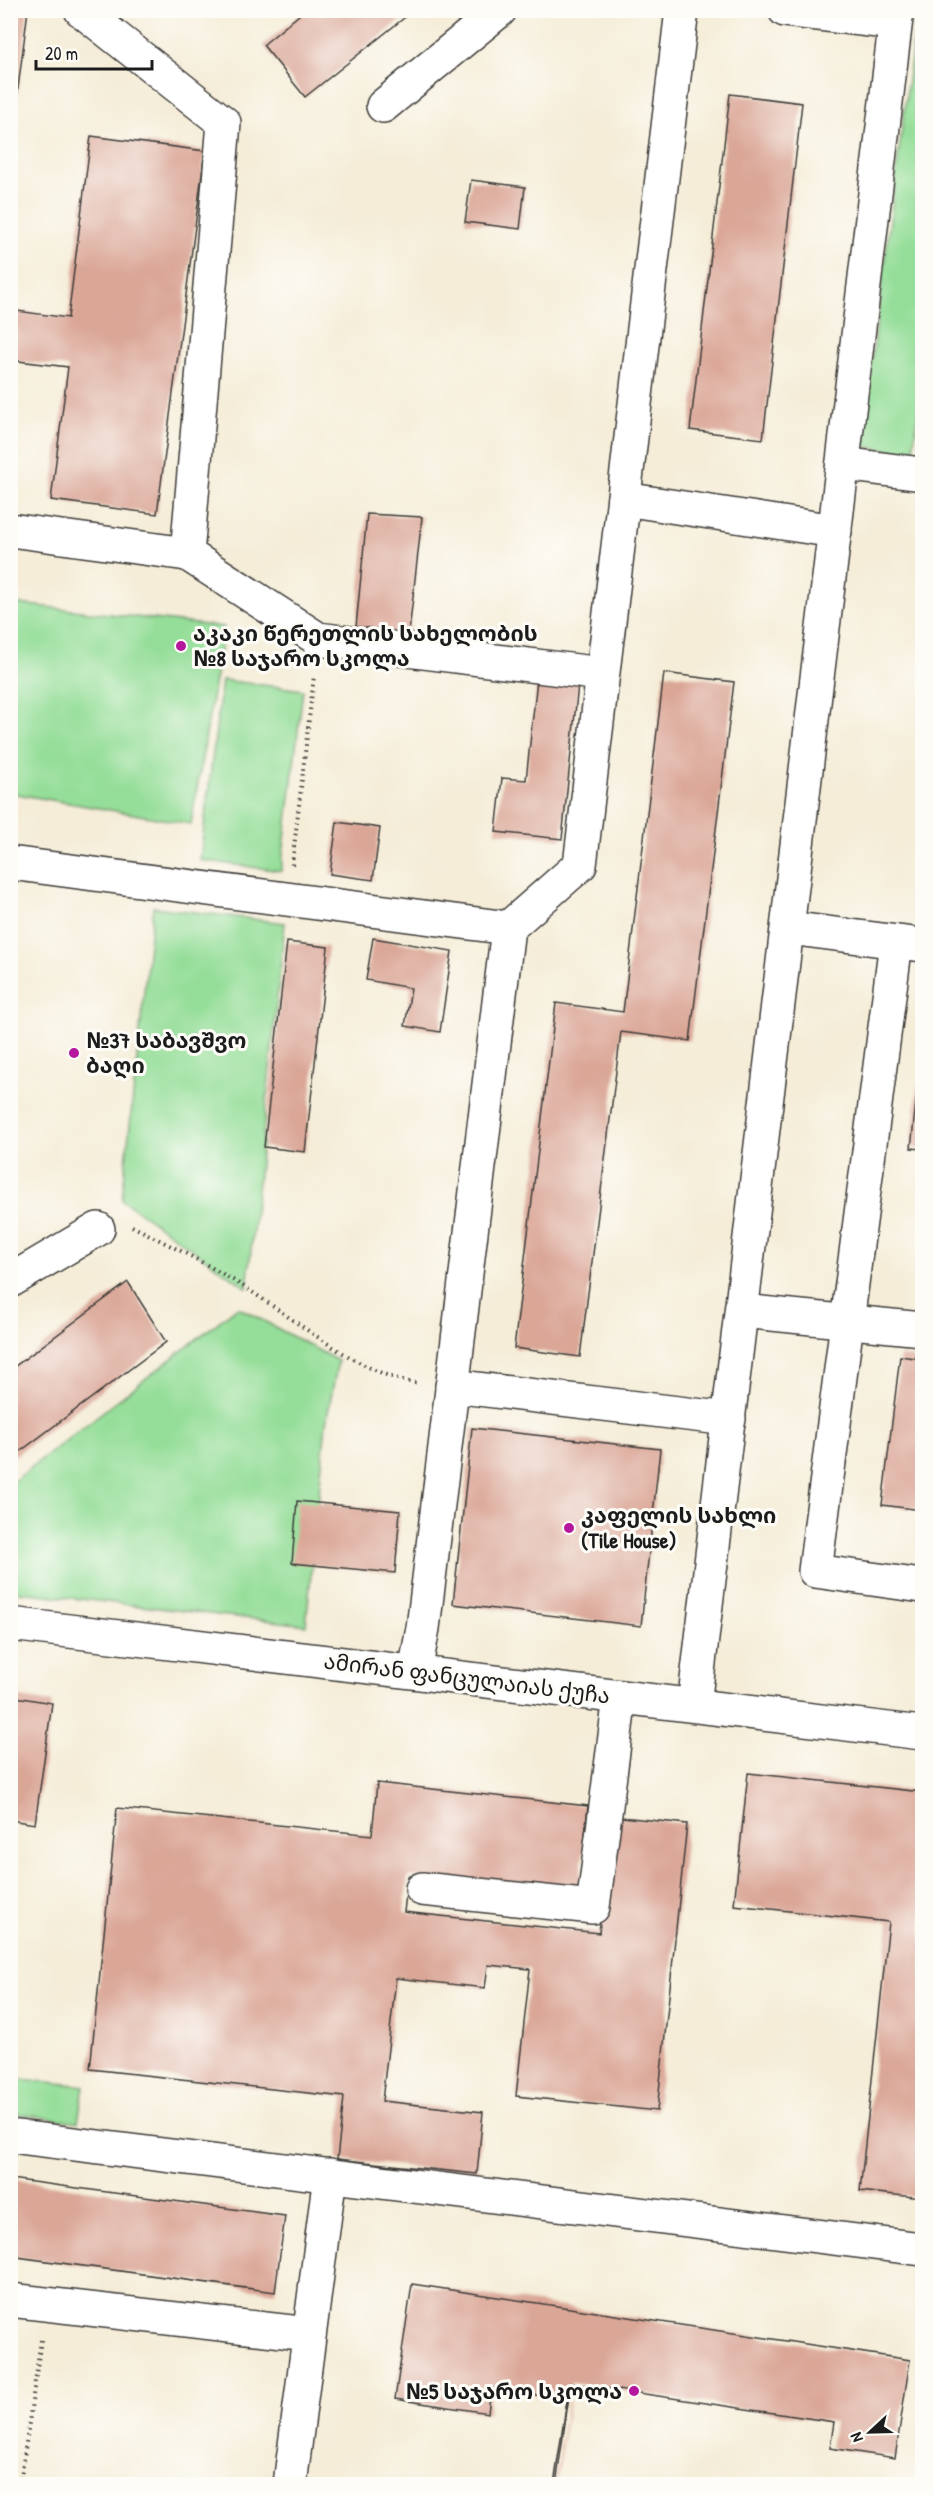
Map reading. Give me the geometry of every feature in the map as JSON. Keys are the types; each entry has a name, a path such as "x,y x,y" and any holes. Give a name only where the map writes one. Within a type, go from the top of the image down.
{"street":[{"path":"81,10 224,123 187,554"},
{"path":"383,106 500,10"},
{"path":"415,1672 508,928 580,865 682,10"},
{"path":"694,1705 896,17 785,10"},
{"path":"843,464 922,474"},
{"path":"624,499 835,531"},
{"path":"10,530 187,554 318,639 602,674"},
{"path":"10,862 508,928"},
{"path":"788,928 909,943 847,1322 814,1571 922,1586"},
{"path":"10,1281 98,1229"},
{"path":"742,1311 922,1329"},
{"path":"452,1386 729,1419"},
{"name":"ამირან ფანცულაიას ქუჩა","path":"10,1624 922,1733"},
{"path":"422,1889 593,1907 620,1696"},
{"path":"10,2136 922,2249"},
{"path":"290,2484 330,2175"},
{"path":"10,2300 309,2334"}],"path":[{"path":"288,898 318,639"},
{"path":"98,1229 132,1226 247,1288 340,1352 403,1381 452,1386"},
{"path":"20,2484 46,2304"}],"green space":[{"path":"917,11 922,11 922,382 913,453 861,446"},
{"path":"10,603 224,627 191,824 11,793"},
{"path":"222,680 303,690 281,871 200,860"},
{"path":"153,907 285,923 247,1288 122,1200"},
{"path":"238,1307 338,1361 326,1423 306,1625 11,1591 11,1483"},
{"path":"11,2078 84,2086 78,2122 11,2113"}],"building":[{"path":"10,10 28,10 12,135 10,135"},
{"path":"305,10 414,10 305,97 263,45"},
{"path":"730,94 802,103 763,439 690,430"},
{"path":"91,136 205,151 157,514 51,500 68,367 10,360 10,310 68,318"},
{"path":"471,180 525,187 520,229 465,222"},
{"path":"367,514 422,517 408,641 355,637"},
{"path":"538,670 579,675 562,839 496,832 502,778 526,780"},
{"path":"664,673 734,682 690,1041 621,1032 580,1357 514,1348 556,1003 623,1012"},
{"path":"337,822 380,828 373,880 330,874"},
{"path":"373,938 452,951 440,1032 405,1026 411,988 366,980"},
{"path":"287,942 328,947 305,1152 264,1147"},
{"path":"918,1084 922,1084 922,1149 911,1148"},
{"path":"128,1282 166,1342 10,1459 10,1370"},
{"path":"900,1356 922,1359 922,1510 882,1505"},
{"path":"472,1428 660,1449 641,1626 453,1604"},
{"path":"297,1501 400,1511 395,1573 292,1563"},
{"path":"10,1696 52,1703 35,1824 10,1820"},
{"path":"748,1773 922,1792 922,2198 860,2191 889,1922 734,1905"},
{"path":"377,1783 588,1806 579,1894 408,1876 404,1912 599,1933 612,1816 687,1824 657,2111 516,2096 530,1969 488,1965 485,1988 396,1978 382,2101 483,2112 477,2174 337,2159 344,2097 90,2069 117,1808 372,1835"},
{"path":"10,2179 285,2216 275,2292 10,2256"},
{"path":"412,2284 910,2360 895,2458 830,2448 834,2422 571,2383 556,2484 554,2484 567,2400 491,2388 488,2413 395,2399"}],"place":[{"name":"აკაკი წერეთლის სახელობის №8 საჯარო სკოლა","path":"181,646"},
{"name":"№37 საბავშვო ბაღი","path":"74,1053"},
{"name":"კაფელის სახლი (Tile House)","path":"569,1528"},
{"name":"№5 საჯარო სკოლა","path":"634,2391"}]}
